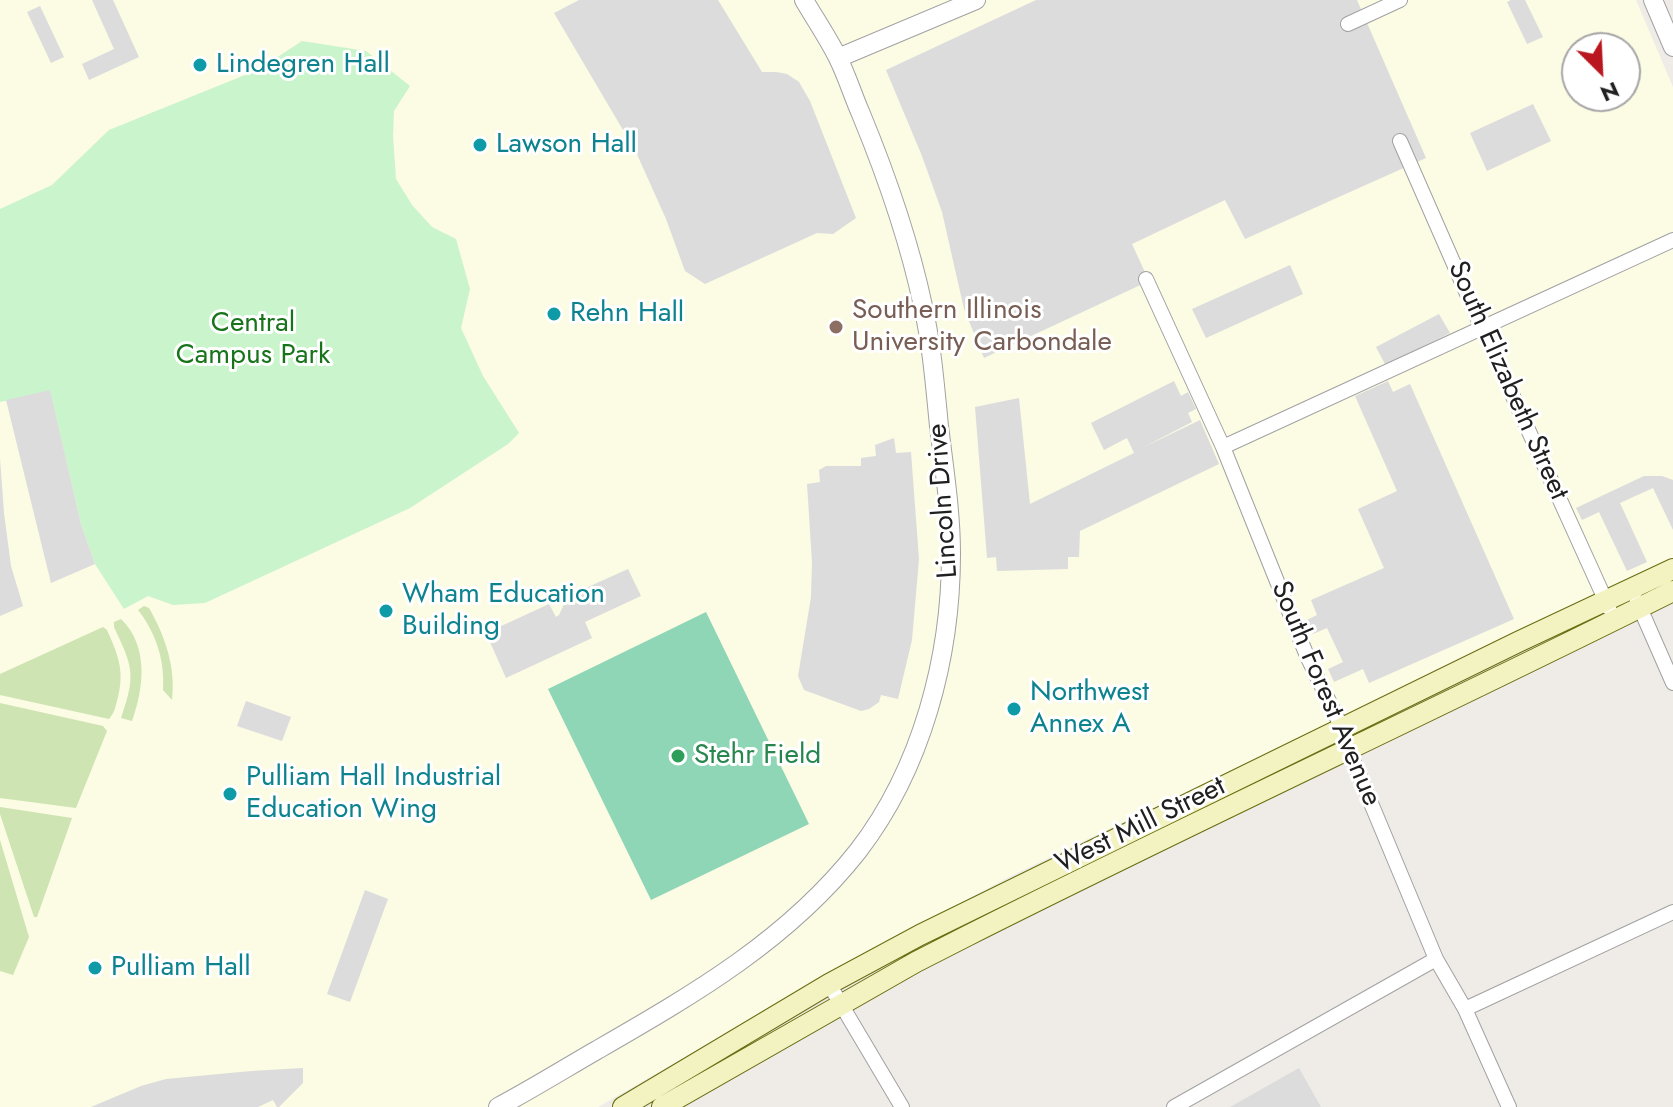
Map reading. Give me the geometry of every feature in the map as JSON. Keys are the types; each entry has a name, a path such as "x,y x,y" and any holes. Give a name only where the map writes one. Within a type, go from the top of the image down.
{"main road":[{"name":"West Mill Street","path":"623,1107 829,984 933,928 1345,738 1616,620 1636,598 1673,569"},
{"name":"West Mill Street","path":"662,1107 916,962 1606,601 1673,591"}],"street":[{"name":"Lincoln Drive","path":"506,1105 727,971 779,933 824,889 881,819 907,769 935,685 950,595 951,550 924,308 904,228 876,151 838,58 804,0"},
{"path":"838,58 976,0"},
{"path":"1348,24 1400,0"},
{"path":"1653,0 1673,47"},
{"name":"South Elizabeth Street","path":"1400,141 1616,620"},
{"path":"1223,447 1673,240"},
{"name":"South Forest Avenue","path":"1146,279 1223,447 1307,656 1345,738 1436,959 1465,1009 1509,1107"},
{"path":"1636,598 1673,683"},
{"path":"1465,1009 1673,912"},
{"path":"1174,1107 1436,959"},
{"path":"829,984 902,1107"}],"shaded area":[{"name":"Southern Illinois University Carbondale","path":"0,0 1636,0 1673,87 1673,558 1009,877 863,955 598,1107 0,1107"},
{"path":"92,0 113,0 139,57 89,80 82,64 114,49"},
{"path":"579,0 718,0 762,72 787,74 799,82 810,101 856,218 833,234 817,233 705,284 685,271 636,152 554,13"},
{"path":"1036,0 1357,0 1426,158 1245,239 1225,200 1132,244 1149,281 984,358 964,309 942,212 886,70"},
{"path":"1525,0 1543,37 1527,44 1507,2"},
{"path":"40,6 64,57 51,63 27,12"},
{"path":"1533,104 1551,141 1487,171 1470,133"},
{"path":"1290,265 1303,294 1206,338 1192,309"},
{"path":"1439,314 1450,333 1386,366 1376,347"},
{"path":"1174,381 1181,396 1188,392 1196,409 1188,413 1192,422 1142,448 1200,420 1219,464 1080,531 1079,557 1068,557 1068,569 997,571 996,557 987,558 975,407 1019,398 1030,504 1134,453 1127,438 1104,450 1091,423"},
{"path":"1388,381 1393,392 1410,384 1514,619 1369,683 1363,669 1334,682 1328,669 1343,662 1327,628 1313,634 1307,620 1317,615 1311,600 1384,568 1358,509 1397,491 1355,396"},
{"path":"50,390 81,524 95,564 51,583 6,400"},
{"path":"894,438 896,453 911,452 919,559 912,640 898,699 881,695 879,702 861,711 804,690 798,676 811,597 807,484 820,482 819,470 826,466 861,466 861,458 876,456 875,445"},
{"path":"0,458 11,566 23,606 0,616"},
{"path":"1644,476 1662,476 1673,480 1673,530 1653,488 1620,503 1647,562 1627,571 1599,512 1582,520 1576,508"},
{"path":"628,569 641,596 585,622 592,638 506,678 486,633 549,604 556,617 568,596"},
{"path":"246,701 291,717 282,741 237,726"},
{"path":"365,890 388,899 350,1002 327,994"},
{"path":"303,1068 303,1083 279,1107 273,1100 258,1107 91,1107 166,1079"},
{"path":"1299,1068 1321,1107 1230,1107"}],"green space":[{"name":"Central Campus Park","path":"302,41 366,51 410,86 394,111 396,179 412,205 432,227 456,239 470,289 461,328 483,376 519,433 508,444 410,508 205,603 173,605 148,596 124,609 95,564 81,524 50,391 0,402 0,209 52,185 109,130 245,75"},
{"path":"144,606 149,608 155,619 168,652 172,700 163,690 161,658 154,638 138,610"},
{"name":"Stehr Field","path":"706,612 809,824 651,900 548,689"},
{"path":"121,619 136,642 142,668 132,721 121,718 129,691 130,671 114,627 114,622"},
{"path":"103,627 115,648 121,673 117,701 109,719 0,695 0,674"},
{"path":"0,703 103,726 107,731 76,808 0,798"},
{"path":"0,807 72,818 37,917 34,917"},
{"path":"0,840 29,937 13,975 0,971"}],"place":[{"name":"Lindegren Hall","path":"200,65"},
{"name":"Lawson Hall","path":"480,145"},
{"name":"Rehn Hall","path":"554,314"},
{"name":"Southern Illinois University Carbondale","path":"836,327"},
{"name":"Wham Education Building","path":"386,611"},
{"name":"Northwest Annex A","path":"1014,709"},
{"name":"Stehr Field","path":"678,756"},
{"name":"Pulliam Hall Industrial Education Wing","path":"230,794"},
{"name":"Pulliam Hall","path":"95,968"}]}
